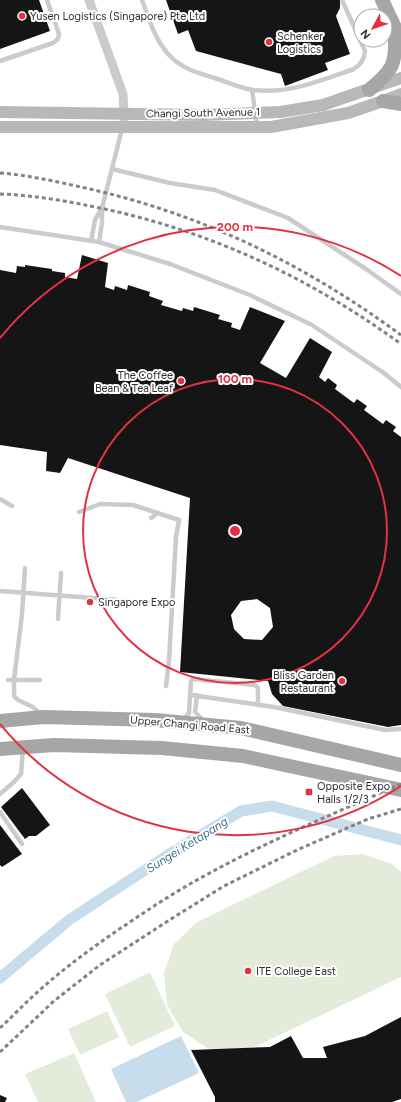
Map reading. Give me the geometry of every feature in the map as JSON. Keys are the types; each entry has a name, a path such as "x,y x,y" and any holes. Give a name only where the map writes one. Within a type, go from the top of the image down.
{"main road":[{"path":"369,90 384,78 391,68 395,55 398,34 382,0"},
{"path":"384,101 401,104"},
{"name":"Upper Changi Road East","path":"0,721 44,717 155,720 241,728 401,765"},
{"path":"0,749 54,745 162,748 243,756 401,790"}],"street":[{"path":"91,1 123,94 123,127"},
{"name":"Changi South Avenue 1","path":"0,112 204,115 280,112 323,105 401,78"},
{"name":"Changi South Avenue 1","path":"0,128 272,127 348,113 401,94"}],"lane":[{"path":"0,61 53,43 58,38 59,34 47,0"},
{"path":"142,0 154,32 160,43 169,55 180,65 193,72 252,90 281,90 296,88 354,70 361,64 365,51 342,0"},
{"path":"252,90 257,127"},
{"path":"99,242 102,223 102,208 123,127"},
{"path":"112,169 215,190 288,218 366,268 401,294"},
{"path":"91,240 95,220 102,208"},
{"path":"0,227 99,242 170,264 250,295 312,326 384,373 401,387"},
{"path":"0,499 12,506"},
{"path":"79,512 100,504 133,504 179,520 176,537 169,661 166,686"},
{"path":"151,518 158,513"},
{"path":"25,568 22,614 14,680 14,696 18,700 32,707 44,717"},
{"path":"58,619 61,573"},
{"path":"0,591 172,604"},
{"path":"181,723 189,713 191,681 194,679 254,685 258,688 258,705"},
{"path":"8,680 40,680"},
{"path":"191,695 258,705 385,730 401,728"},
{"path":"197,696 195,712 208,725"},
{"path":"0,794 21,774 24,747"},
{"path":"0,812 22,844"}],"green space":[{"path":"363,854 392,864 401,872 401,977 240,1054 209,1049 183,1032 167,1005 164,973 174,944 197,922 334,856"},
{"path":"150,972 175,1026 130,1047 105,994"},
{"path":"107,1011 119,1037 80,1055 68,1029"},
{"path":"74,1053 96,1102 38,1102 25,1074"}],"water":[{"path":"181,1036 199,1073 137,1102 126,1102 111,1069"}],"building":[{"name":"Yusen Logistics (Singapore) Pte Ltd","path":"0,0 39,0 50,31 0,49"},
{"name":"Schenker Logistics","path":"166,0 340,0 340,8 336,16 350,54 325,63 328,70 285,86 281,74 196,51 188,30 178,34"},
{"path":"82,255 108,263 105,287 114,290 115,286 127,290 128,285 150,292 149,296 163,301 161,305 182,311 183,308 193,311 194,307 220,315 218,319 232,323 231,327 240,330 250,307 285,321 260,363 286,378 310,338 332,352 319,377 325,382 328,378 337,385 335,389 354,403 357,399 367,406 364,410 383,424 386,420 396,427 393,431 401,437 401,725 388,727 283,706 272,694 268,681 180,672 190,498 68,458 60,473 46,471 47,452 0,445 0,270 16,273 17,266 25,267 25,265 52,269 52,271 65,273 65,277 77,279","holes":["257,599 270,608 273,627 262,640 244,639 234,629 231,615 241,601"]},
{"path":"22,788 50,825 36,836 29,836 25,839 1,807"},
{"path":"0,825 22,854 2,867 0,865"},
{"path":"401,1017 401,1099 392,1102 215,1102 215,1097 191,1050 270,1047 291,1036 303,1058 327,1058 323,1047 365,1036"},
{"path":"0,1095 7,1098 5,1102 0,1102"}],"waterway":[{"name":"Sungei Ketapang","path":"0,978 69,920 171,853 241,811 272,806 401,840"}],"railway":[{"path":"0,173 51,180 125,198 209,226 288,263 364,309 401,335"},
{"path":"0,194 45,198 132,215 214,241 292,276 366,319 401,344"},
{"path":"0,1028 36,993 68,966 125,925 183,888 275,840 401,784"},
{"path":"0,1052 54,1001 100,965 224,886 297,850 368,819 401,809"}],"place":[{"name":"Yusen Logistics (Singapore) Pte Ltd","path":"22,16"},
{"name":"Schenker Logistics","path":"269,42"},
{"name":"The Coffee Bean & Tea Leaf","path":"181,381"},
{"name":"Singapore Expo","path":"90,602"},
{"name":"Bliss Garden Restaurant","path":"342,681"},
{"name":"Opposite Expo Halls 1/2/3","path":"309,792"},
{"name":"ITE College East","path":"248,971"}]}
